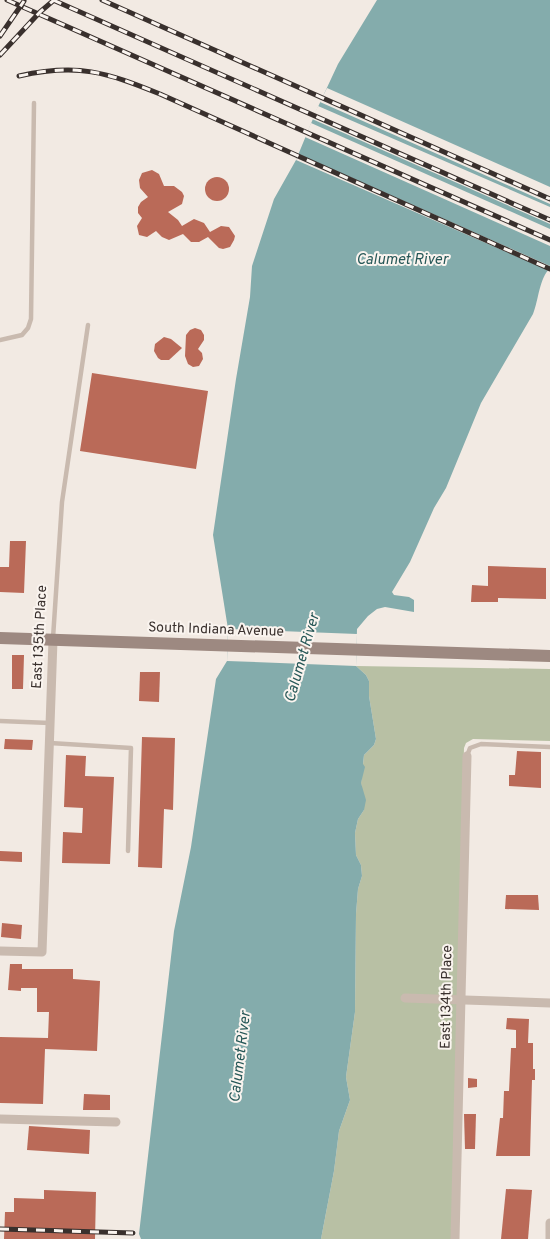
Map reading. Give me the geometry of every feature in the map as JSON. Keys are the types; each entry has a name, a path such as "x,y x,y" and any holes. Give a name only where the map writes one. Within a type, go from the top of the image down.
{"main road":[{"name":"South Indiana Avenue","path":"0,638 550,656"}],"street":[{"name":"East 135th Place","path":"0,951 42,952 53,640"},
{"name":"East 134th Place","path":"455,1239 467,756"},
{"path":"405,998 550,1003"},
{"path":"0,1119 116,1122"},
{"path":"550,1223 550,1239"}],"lane":[{"path":"0,340 22,335 28,328 31,319 34,103"},
{"name":"East 135th Place","path":"53,640 62,502 88,325"},
{"path":"0,721 50,723"},
{"path":"50,743 131,748 128,851"},
{"path":"467,756 470,748 481,744 550,746"}],"green space":[{"path":"356,666 550,669 550,741 473,739 466,743 464,748 452,1239 321,1239 334,1171 339,1131 350,1100 346,1077 355,1012 356,914 358,889 362,876 361,865 356,855 355,833 358,819 364,810 361,783 364,755 374,745 376,739 369,696 369,681 366,675"}],"water":[{"name":"Calumet River","path":"377,0 550,0 550,268 541,283 533,314 481,403 446,488 434,508 410,562 392,592 394,595 409,597 414,600 414,612 385,607 377,609 357,629 356,666 366,675 369,681 369,696 376,739 374,745 364,755 363,764 365,767 361,783 366,800 364,810 358,819 355,833 356,855 361,865 362,876 358,889 356,914 355,1012 346,1077 350,1100 339,1131 334,1171 321,1239 141,1239 139,1234 174,931 191,847 216,679 227,661 228,629 213,535 250,297 252,266 274,199 296,160 338,64"}],"pier":[{"path":"327,88 550,187 550,204 320,102"},
{"path":"318,106 550,207 550,224 312,119"},
{"path":"311,123 550,229 550,246 305,137"},
{"path":"298,154 550,266 550,271 296,160"},
{"path":"228,629 357,634 356,666 227,661"}],"building":[{"path":"152,170 159,174 164,186 174,186 182,192 184,196 182,204 168,212 182,226 194,219 204,223 210,232 221,226 229,227 235,236 230,247 219,248 208,237 199,242 191,242 183,234 169,240 162,237 156,231 147,237 139,235 137,226 142,218 138,213 138,207 148,197 140,188 139,180 142,173"},
{"path":"217,177 225,181 229,189 225,197 217,201 209,197 205,189 209,181"},
{"path":"195,328 201,330 204,340 198,349 202,353 203,359 199,366 193,367 188,364 185,356 186,335"},
{"path":"164,337 171,339 182,348 169,360 161,360 154,351 155,344"},
{"path":"92,373 208,391 196,469 80,451"},
{"path":"10,541 26,541 24,593 0,592 0,567 9,567"},
{"path":"488,566 546,568 546,599 498,598 498,602 471,602 472,585 488,586"},
{"path":"12,655 24,655 23,689 12,689"},
{"path":"140,672 160,672 159,702 139,701"},
{"path":"142,737 175,738 173,810 164,809 162,868 138,867"},
{"path":"5,739 33,740 32,750 4,749"},
{"path":"517,751 541,752 541,788 509,786 509,775 515,775"},
{"path":"66,755 86,756 85,776 114,777 110,864 62,863 63,832 82,833 83,808 64,807"},
{"path":"0,851 22,852 22,862 0,861"},
{"path":"506,895 538,895 539,910 505,909"},
{"path":"2,923 22,925 21,939 1,937"},
{"path":"10,964 22,964 22,969 73,969 73,979 100,981 97,1051 45,1049 43,1104 0,1103 0,1037 48,1038 49,1012 37,1012 37,988 21,988 21,991 8,990"},
{"path":"507,1018 529,1019 528,1043 533,1043 535,1080 532,1080 530,1156 496,1156 500,1118 503,1118 504,1091 509,1091 511,1048 516,1048 516,1030 506,1029"},
{"path":"468,1078 477,1079 477,1087 468,1088"},
{"path":"84,1094 110,1095 110,1110 83,1110"},
{"path":"464,1114 476,1114 475,1149 465,1149"},
{"path":"29,1126 90,1130 89,1154 27,1150"},
{"path":"506,1189 532,1190 528,1239 501,1239"},
{"path":"44,1190 96,1192 95,1239 4,1239 5,1212 14,1212 14,1198 44,1199"}],"railway":[{"path":"7,0 550,240"},
{"path":"53,0 550,220"},
{"path":"0,55 40,12 54,0"},
{"path":"102,0 550,199"},
{"path":"0,36 24,1"},
{"path":"19,76 58,70 75,70 107,75 141,86 550,269"},
{"path":"0,1229 133,1233"}]}
